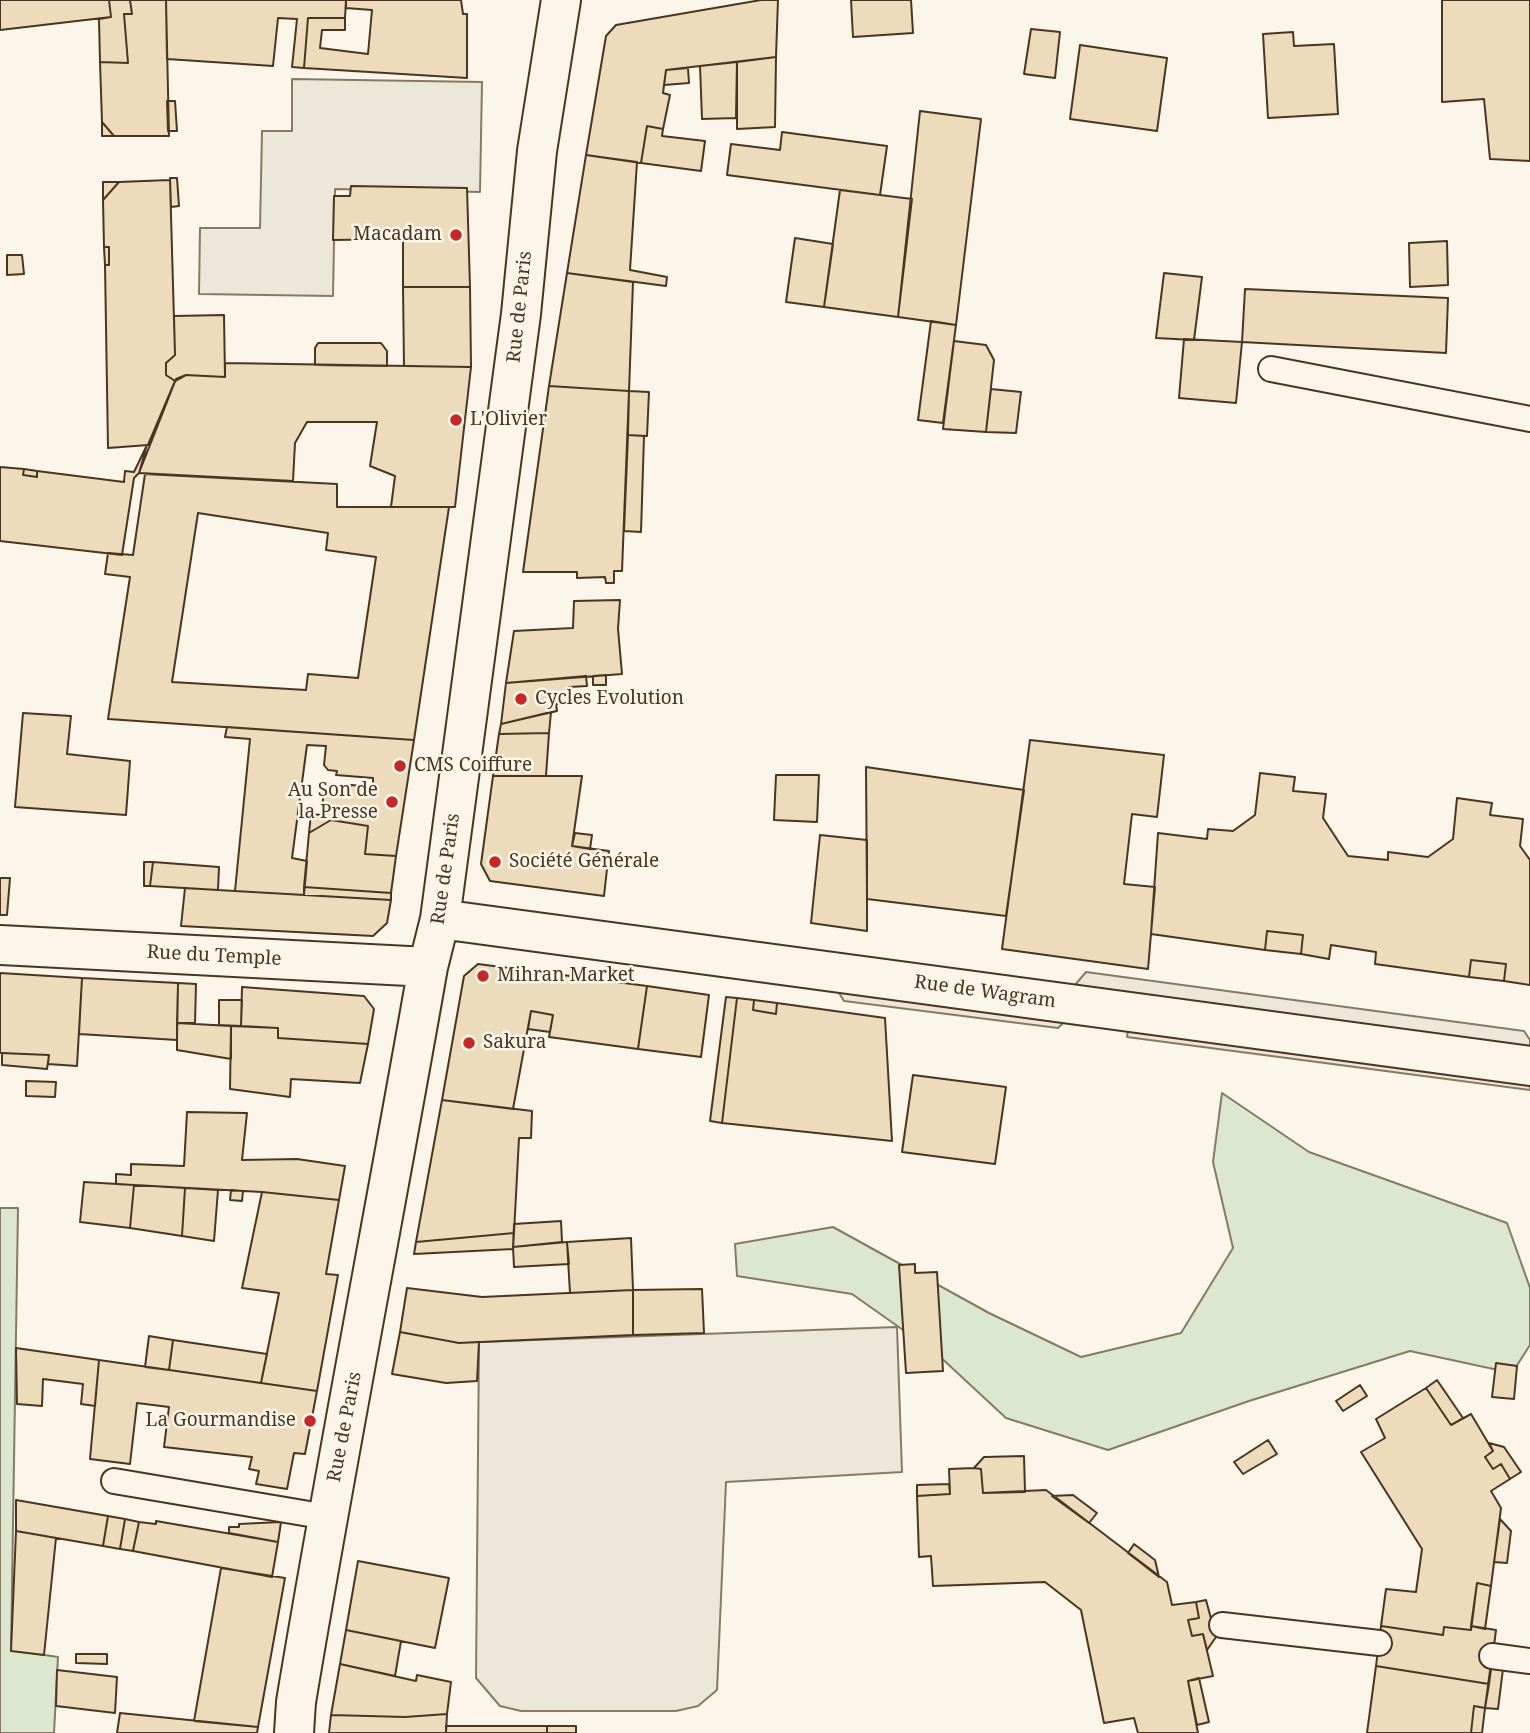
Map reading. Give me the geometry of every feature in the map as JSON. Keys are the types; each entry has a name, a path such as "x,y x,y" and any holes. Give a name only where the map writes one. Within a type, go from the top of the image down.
{"street":[{"name":"Rue de Paris","path":"294,1733 296,1702 327,1517 346,1427 428,967 440,919 521,314 537,151 561,0"},
{"name":"Rue de Wagram","path":"440,919 1530,1066"},
{"name":"Rue du Temple","path":"0,945 428,967"}],"lane":[{"path":"1271,369 1530,419"},
{"path":"114,1480 327,1517"},
{"path":"1222,1625 1379,1643"},
{"path":"1492,1656 1530,1661"}],"green space":[{"path":"1222,1093 1309,1152 1507,1223 1530,1288 1530,1345 1512,1373 1410,1351 1249,1401 1108,1450 1006,1418 937,1354 852,1294 737,1276 735,1244 833,1227 989,1313 1081,1357 1181,1333 1233,1248 1213,1162"},
{"path":"0,1208 18,1208 11,1650 58,1657 54,1733 0,1733"}],"shaded area":[{"path":"292,79 482,82 480,192 335,189 333,296 199,294 200,228 260,228 262,131 292,131"},
{"path":"1086,972 1524,1031 1530,1040 1530,1047 1075,985"},
{"path":"833,983 1072,1014 1058,1028 844,1001"},
{"path":"1129,1023 1530,1073 1530,1090 1127,1037"},
{"path":"897,1327 902,1472 726,1482 717,1690 698,1706 676,1711 521,1711 500,1706 476,1678 479,1342"}],"building":[{"path":"0,0 109,0 111,17 0,30"},
{"path":"109,0 130,0 132,14 124,14 128,63 100,62 99,19 111,17"},
{"path":"130,0 166,0 169,136 114,136 102,122 100,62 128,63 124,14 132,14"},
{"path":"166,0 346,0 345,18 308,18 304,68 292,67 297,19 278,18 273,66 167,59"},
{"path":"346,0 461,0 463,14 467,14 467,78 304,68 308,18 345,18 345,30 322,30 320,48 368,54 372,10 346,8"},
{"path":"761,0 778,0 776,57 666,70 663,93 670,95 663,129 647,126 641,163 586,155 606,36 616,25"},
{"path":"851,0 911,0 913,33 853,37"},
{"path":"1442,0 1530,0 1530,161 1490,159 1484,99 1442,102"},
{"path":"1031,29 1060,32 1055,78 1024,74"},
{"path":"1293,32 1294,46 1334,44 1338,114 1268,118 1263,34"},
{"path":"1080,45 1167,58 1157,131 1070,119"},
{"path":"776,57 775,127 737,129 737,62"},
{"path":"737,62 736,118 702,119 700,66"},
{"path":"688,68 689,83 664,85 666,70"},
{"path":"167,101 175,101 177,131 168,131"},
{"path":"920,111 981,119 956,325 898,317"},
{"path":"102,122 114,136 102,136"},
{"path":"647,126 663,129 662,136 705,141 701,171 641,163"},
{"path":"782,132 887,146 880,195 727,175 731,144 780,150"},
{"path":"586,155 637,162 630,270 667,277 666,286 567,273"},
{"path":"170,178 177,178 179,206 171,207"},
{"path":"170,180 175,355 166,363 166,375 175,381 148,445 108,448 105,265 109,265 109,247 104,247 103,200 119,182"},
{"path":"103,182 119,182 103,200"},
{"path":"351,186 467,188 470,287 403,287 403,239 333,240 334,196 350,196"},
{"path":"840,190 912,199 898,317 824,307"},
{"path":"795,238 833,244 824,307 786,302"},
{"path":"1447,241 1448,285 1410,287 1409,243"},
{"path":"104,247 109,247 109,265 105,265"},
{"path":"7,255 22,255 24,274 7,275"},
{"path":"567,273 633,282 629,391 549,386"},
{"path":"1164,273 1202,277 1194,340 1156,338"},
{"path":"403,287 470,287 471,367 404,366"},
{"path":"1245,289 1448,298 1446,353 1242,342"},
{"path":"224,315 225,377 186,375 175,381 166,375 166,363 175,355 174,316"},
{"path":"931,321 956,325 943,423 918,420"},
{"path":"1184,339 1242,342 1236,403 1179,398"},
{"path":"954,341 986,345 994,360 986,432 943,429"},
{"path":"318,343 381,343 387,351 387,366 315,365 315,348"},
{"path":"225,363 471,367 455,507 391,507 395,476 370,466 377,422 307,422 295,443 293,481 139,473 176,379 186,375 225,377"},
{"path":"549,386 629,391 622,571 614,571 614,583 606,583 605,577 577,578 577,572 523,572"},
{"path":"991,389 1021,392 1016,433 986,432"},
{"path":"629,391 649,392 647,436 628,435"},
{"path":"628,435 644,436 641,532 624,531"},
{"path":"147,445 139,473 134,478 122,555 0,541 0,467 24,469 23,475 37,477 37,471 124,482 125,471 134,472"},
{"path":"24,469 37,471 37,477 23,475"},
{"path":"145,474 337,484 337,507 449,507 414,740 108,719 130,577 105,574 108,553 133,555","holes":["198,513 328,533 326,550 376,557 358,678 308,674 306,690 172,682"]},
{"path":"620,600 618,629 622,674 506,683 514,631 573,628 574,601"},
{"path":"606,675 606,685 593,685 593,676"},
{"path":"586,676 587,686 569,687 569,703 556,704 557,711 501,724 506,683"},
{"path":"551,712 549,733 499,734 501,724"},
{"path":"23,713 71,716 67,754 130,761 126,815 15,807"},
{"path":"227,727 414,740 396,856 365,854 368,826 331,820 309,833 311,814 321,815 325,784 350,788 351,785 373,787 373,778 336,775 337,771 328,770 324,765 326,746 307,745 292,858 307,861 304,895 235,891 250,739 225,737"},
{"path":"549,733 546,776 493,776 499,734"},
{"path":"1030,740 1164,755 1157,817 1132,814 1124,884 1155,887 1148,969 1002,949"},
{"path":"866,767 1024,790 1006,916 867,899"},
{"path":"1260,773 1295,777 1293,791 1326,794 1323,818 1348,856 1388,860 1388,852 1428,857 1453,839 1457,798 1492,803 1490,815 1523,819 1520,846 1530,860 1530,985 1504,981 1506,964 1471,960 1469,977 1375,964 1376,952 1331,945 1329,959 1301,954 1303,935 1267,931 1265,950 1151,934 1158,833 1207,839 1208,829 1233,831 1255,815"},
{"path":"776,775 819,775 817,822 774,820"},
{"path":"493,776 582,776 572,846 609,851 604,896 490,881 481,864"},
{"path":"331,820 368,826 365,854 396,856 391,893 304,887 309,833"},
{"path":"575,833 592,835 590,849 572,846"},
{"path":"820,835 867,840 867,931 811,923"},
{"path":"144,862 153,862 150,886 144,886"},
{"path":"153,862 219,867 218,890 150,886"},
{"path":"0,878 10,878 7,915 0,915"},
{"path":"304,887 391,893 391,900 304,895"},
{"path":"185,888 391,900 387,923 373,936 181,926"},
{"path":"1267,931 1303,935 1301,954 1265,950"},
{"path":"1471,960 1506,964 1504,981 1469,977"},
{"path":"478,964 647,986 638,1049 549,1037 553,1015 531,1011 513,1109 442,1100 464,976"},
{"path":"0,973 82,978 77,1066 48,1064 49,1055 0,1053"},
{"path":"82,978 178,983 177,1040 79,1034"},
{"path":"178,983 196,984 195,1023 177,1023"},
{"path":"647,986 709,995 701,1057 638,1049"},
{"path":"242,987 364,996 374,1009 368,1044 278,1038 278,1028 241,1026"},
{"path":"726,997 737,998 722,1123 710,1121"},
{"path":"737,998 754,1000 753,1010 776,1014 777,1003 885,1018 892,1141 722,1123"},
{"path":"219,1000 242,1000 241,1026 219,1025"},
{"path":"754,1000 777,1003 776,1014 753,1010"},
{"path":"531,1011 553,1015 550,1032 528,1029"},
{"path":"177,1023 231,1026 231,1059 177,1050"},
{"path":"231,1026 278,1028 278,1038 368,1044 360,1083 291,1079 290,1097 230,1089"},
{"path":"2,1053 49,1055 47,1069 2,1065"},
{"path":"913,1075 1006,1087 995,1164 902,1152"},
{"path":"26,1081 56,1082 55,1097 26,1096"},
{"path":"442,1100 532,1111 531,1138 519,1138 514,1233 416,1242"},
{"path":"187,1112 247,1113 242,1160 297,1159 345,1166 339,1200 262,1192 116,1184 116,1174 131,1175 131,1164 184,1166"},
{"path":"84,1182 134,1185 130,1228 80,1222"},
{"path":"134,1185 185,1188 182,1236 130,1228"},
{"path":"185,1188 218,1190 214,1241 182,1236"},
{"path":"231,1190 243,1191 242,1201 230,1200"},
{"path":"262,1192 339,1200 326,1274 338,1275 317,1391 261,1383 279,1293 242,1288"},
{"path":"561,1221 562,1242 513,1247 514,1224"},
{"path":"514,1233 513,1249 414,1254 416,1242"},
{"path":"631,1238 633,1290 570,1293 567,1242"},
{"path":"567,1242 569,1264 514,1267 513,1247"},
{"path":"915,1264 915,1273 937,1272 943,1371 906,1373 899,1265"},
{"path":"407,1288 482,1297 633,1290 633,1335 459,1343 400,1332"},
{"path":"702,1289 704,1333 633,1335 633,1290"},
{"path":"400,1332 459,1343 479,1342 477,1381 446,1383 392,1374"},
{"path":"149,1336 173,1340 169,1370 145,1367"},
{"path":"173,1340 267,1354 261,1383 169,1370"},
{"path":"16,1348 99,1360 95,1406 81,1404 83,1384 43,1379 42,1406 17,1404"},
{"path":"99,1360 317,1391 305,1454 294,1453 287,1489 256,1484 259,1471 249,1469 252,1457 164,1447 169,1407 137,1403 130,1464 90,1459"},
{"path":"1496,1363 1517,1366 1514,1399 1492,1397"},
{"path":"1437,1380 1463,1418 1451,1425 1426,1388"},
{"path":"1360,1385 1367,1396 1343,1411 1336,1401"},
{"path":"1426,1388 1451,1425 1471,1414 1493,1451 1485,1457 1493,1469 1501,1464 1510,1479 1491,1491 1501,1508 1491,1586 1477,1583 1471,1630 1444,1627 1443,1635 1381,1626 1386,1589 1416,1592 1422,1549 1361,1452 1385,1438 1376,1419"},
{"path":"1268,1440 1277,1454 1243,1474 1234,1462"},
{"path":"1489,1443 1504,1447 1521,1472 1510,1479 1501,1464 1493,1469 1485,1457 1493,1451"},
{"path":"1024,1456 1025,1492 983,1493 981,1469 974,1468 984,1457"},
{"path":"949,1469 981,1469 983,1493 1046,1490 1167,1582 1172,1605 1196,1602 1199,1618 1188,1620 1192,1636 1203,1634 1213,1676 1188,1681 1198,1733 1138,1733 1134,1718 1104,1723 1081,1610 1045,1582 933,1586 931,1556 919,1557 917,1496 950,1494"},
{"path":"949,1484 950,1494 917,1496 917,1485"},
{"path":"1073,1495 1097,1513 1089,1523 1052,1496"},
{"path":"16,1500 108,1516 103,1546 16,1531"},
{"path":"108,1516 125,1519 120,1549 103,1546"},
{"path":"125,1519 139,1522 133,1551 120,1549"},
{"path":"1500,1519 1511,1531 1507,1563 1494,1562"},
{"path":"156,1521 278,1542 272,1577 133,1551 139,1522 156,1524"},
{"path":"281,1522 278,1542 229,1533 229,1527 239,1527 239,1524"},
{"path":"16,1531 56,1538 44,1655 11,1651"},
{"path":"1134,1544 1155,1560 1159,1577 1128,1553"},
{"path":"358,1561 449,1578 435,1648 346,1630"},
{"path":"221,1568 285,1578 258,1727 194,1721"},
{"path":"1477,1583 1491,1586 1485,1629 1471,1626"},
{"path":"1206,1600 1216,1637 1207,1650 1203,1634 1192,1636 1188,1620 1199,1618 1196,1602"},
{"path":"1381,1626 1443,1635 1444,1627 1471,1630 1471,1626 1496,1630 1489,1684 1376,1666"},
{"path":"346,1630 401,1641 395,1676 340,1664"},
{"path":"76,1654 107,1654 107,1664 76,1663"},
{"path":"1492,1656 1503,1669 1498,1709 1485,1708"},
{"path":"340,1664 416,1681 417,1675 451,1682 447,1714 405,1717 331,1715"},
{"path":"1376,1666 1489,1684 1485,1708 1474,1706 1471,1733 1367,1733"},
{"path":"57,1670 117,1677 115,1713 56,1706"},
{"path":"1199,1678 1209,1722 1197,1725 1188,1681"},
{"path":"1474,1706 1485,1708 1482,1733 1471,1733"},
{"path":"120,1713 258,1727 257,1733 117,1733"},
{"path":"447,1714 446,1733 329,1733 331,1715 405,1717"},
{"path":"446,1726 547,1726 547,1733 446,1733"},
{"path":"547,1726 576,1726 576,1733 547,1733"}],"place":[{"name":"Macadam","path":"456,235"},
{"name":"L'Olivier","path":"456,420"},
{"name":"Cycles Evolution","path":"521,699"},
{"name":"CMS Coiffure","path":"400,766"},
{"name":"Au Son de la Presse","path":"392,802"},
{"name":"Société Générale","path":"495,862"},
{"name":"Mihran Market","path":"483,976"},
{"name":"Sakura","path":"469,1043"},
{"name":"La Gourmandise","path":"310,1421"}]}
